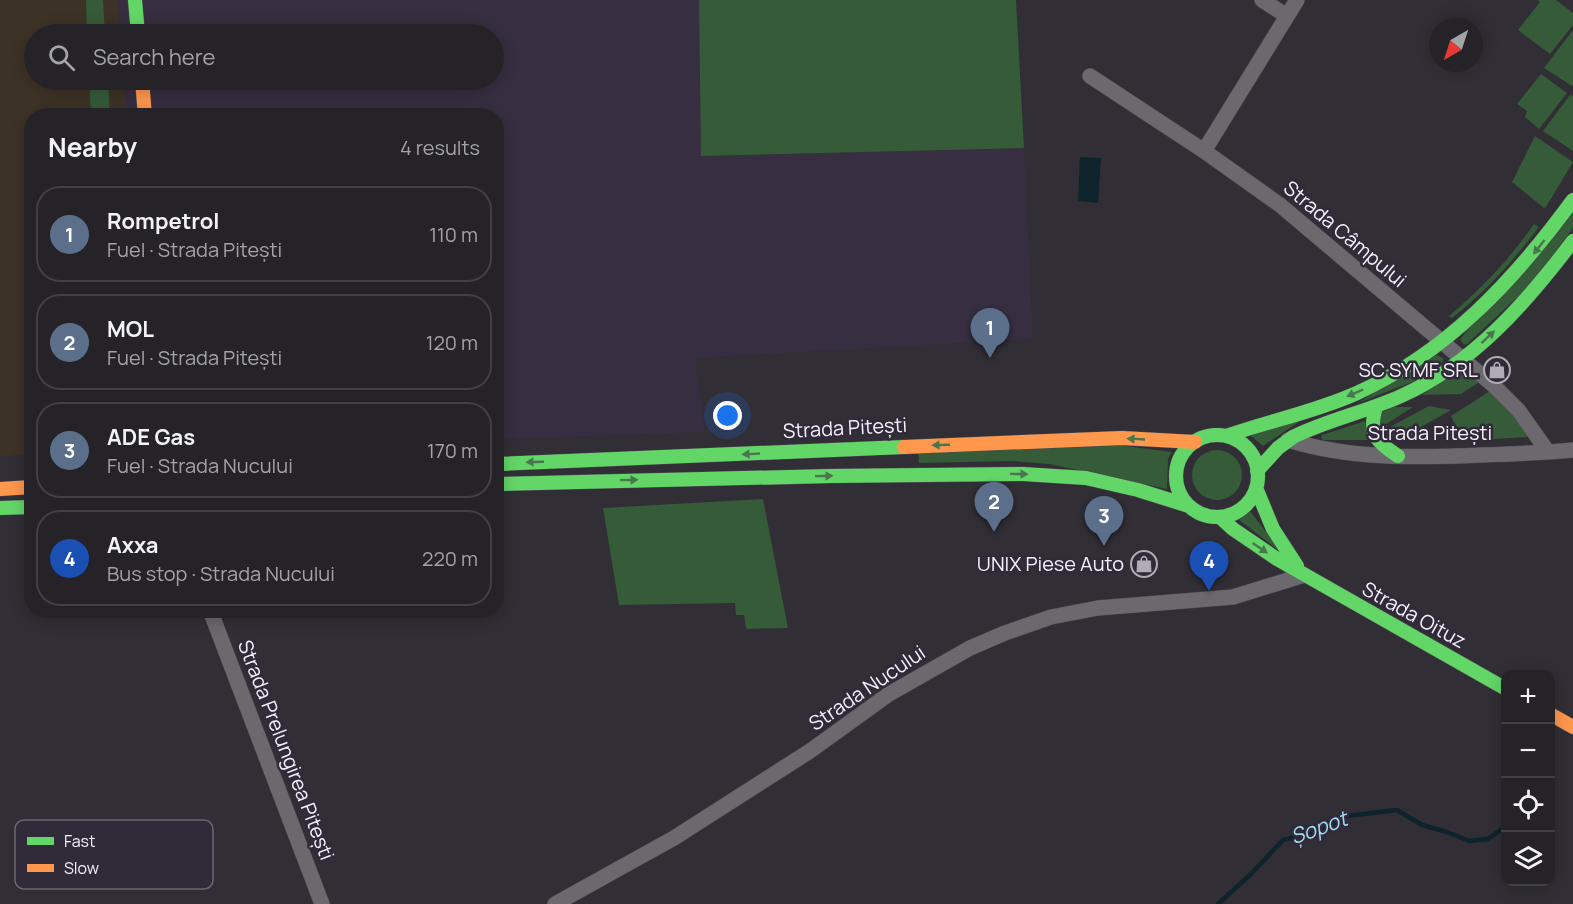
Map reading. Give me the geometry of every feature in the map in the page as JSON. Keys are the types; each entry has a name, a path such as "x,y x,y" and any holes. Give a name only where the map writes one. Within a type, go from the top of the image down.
{"main road":[{"path":"135,0 137,24"},
{"path":"143,90 144,108"},
{"path":"1189,506 1179,492 1176,478 1177,465 1183,452 1195,442 1204,437 1226,436 1357,393 1418,359 1503,289 1529,260 1573,200"},
{"path":"1257,471 1269,456 1288,440 1376,407 1424,385 1445,372 1484,341 1520,306 1553,269 1573,241"},
{"path":"1376,407 1371,422 1376,440 1398,456"},
{"path":"504,484 831,476 1061,476 1115,484 1189,506 1209,516 1220,517 1240,510 1256,488 1257,471 1249,451 1239,442 1226,436"},
{"name":"Strada Pitești","path":"504,464 1122,438 1195,442"},
{"path":"569,461 571,482"},
{"path":"0,489 24,488"},
{"name":"Strada Oituz","path":"1256,488 1271,526 1304,575"},
{"path":"0,508 24,507"},
{"name":"Strada Oituz","path":"1220,517 1259,547 1304,575 1501,686"},
{"path":"1555,716 1573,727"}],"street":[{"path":"1262,0 1287,16"},
{"path":"1204,151 1297,0"},
{"name":"Strada Câmpului","path":"1090,76 1204,151 1280,205 1492,384 1519,411 1548,452"},
{"name":"Strada Pitești","path":"1288,440 1307,446 1349,453 1398,456 1431,457 1573,450"},
{"name":"Strada Nucului","path":"555,904 674,838 810,751 889,694 924,672 979,644 1051,618 1098,608 1233,597 1304,575"},
{"name":"Strada Prelungirea Pitești","path":"213,618 322,904"}],"shaded area":[{"path":"0,0 118,0 120,24 24,24 24,90 126,90 127,108 24,108 24,455 0,456"},
{"path":"118,0 699,0 702,156 1024,148 1033,339 695,358 705,432 504,439 504,108 127,108 126,90 504,90 504,24 120,24"}],"green space":[{"path":"86,0 103,0 104,24 87,24"},
{"path":"699,0 1016,0 1024,148 701,156"},
{"path":"1538,0 1556,0 1573,13 1573,25 1550,54 1518,30 1540,2"},
{"path":"1573,30 1573,85 1572,86 1544,68"},
{"path":"1541,74 1567,93 1539,129 1525,117 1527,111 1517,104"},
{"path":"90,90 109,90 110,108 91,108"},
{"path":"1570,95 1573,96 1573,151 1543,131"},
{"path":"1535,136 1573,162 1544,208 1512,182"},
{"path":"1573,210 1573,228 1542,270 1523,292 1464,345 1460,339"},
{"path":"1534,224 1539,227 1498,276 1452,318 1449,316 1495,273"},
{"path":"1435,354 1443,358 1443,362 1412,382 1358,403"},
{"path":"1462,368 1479,379 1478,383 1461,394 1422,395"},
{"path":"1490,391 1530,432 1527,437 1463,441 1451,416"},
{"path":"1429,406 1451,410 1421,427 1428,440 1390,439 1384,430"},
{"path":"1393,407 1413,407 1383,426 1381,425 1381,413"},
{"path":"1305,418 1263,446 1250,435"},
{"path":"1365,421 1369,440 1323,440 1321,438 1322,435"},
{"path":"1117,445 1172,452 1168,459 1167,489 1049,464 1011,461 919,463 918,451"},
{"path":"1217,450 1235,457 1242,475 1235,493 1217,500 1199,493 1192,475 1199,457"},
{"path":"763,499 788,628 746,629 744,615 736,615 735,603 619,605 603,508"},
{"path":"1250,511 1282,553 1239,520"}],"water":[{"path":"1080,157 1101,158 1098,203 1078,201"}],"waterway":[{"name":"Șopot","path":"1218,904 1283,840 1321,831 1347,816 1397,810 1422,825 1469,841 1488,839 1501,830"}],"traffic: fast":[{"path":"135,0 137,24"},
{"path":"1226,436 1341,400 1390,376 1421,357 1450,335 1503,285 1528,258 1573,200"},
{"path":"1257,471 1278,448 1293,437 1401,396 1452,367 1475,349 1517,309 1573,241"},
{"path":"1376,407 1373,424 1376,436 1384,446 1398,456"},
{"path":"1217,435 1233,439 1246,447 1254,460 1258,476 1254,492 1246,505 1233,513 1217,517 1201,513 1188,505 1180,492 1176,476 1180,460 1188,447 1201,439 1217,435"},
{"path":"504,464 904,447"},
{"path":"504,484 1023,474 1086,478 1138,490 1189,506"},
{"path":"1256,488 1273,529 1297,566"},
{"path":"0,508 24,507"},
{"path":"1220,517 1233,529 1277,559 1501,686"}],"traffic: slow":[{"path":"143,90 144,108"},
{"path":"904,447 1122,438 1195,442"},
{"path":"0,489 24,488"},
{"path":"1555,717 1573,727"}],"place":[{"name":"Rompetrol","path":"990,358"},
{"name":"SC SYMF SRL","path":"1497,370"},
{"name":"MOL","path":"994,532"},
{"name":"ADE Gas","path":"1104,546"},
{"name":"UNIX Piese Auto","path":"1144,564"},
{"name":"Axxa","path":"1209,591"}]}
